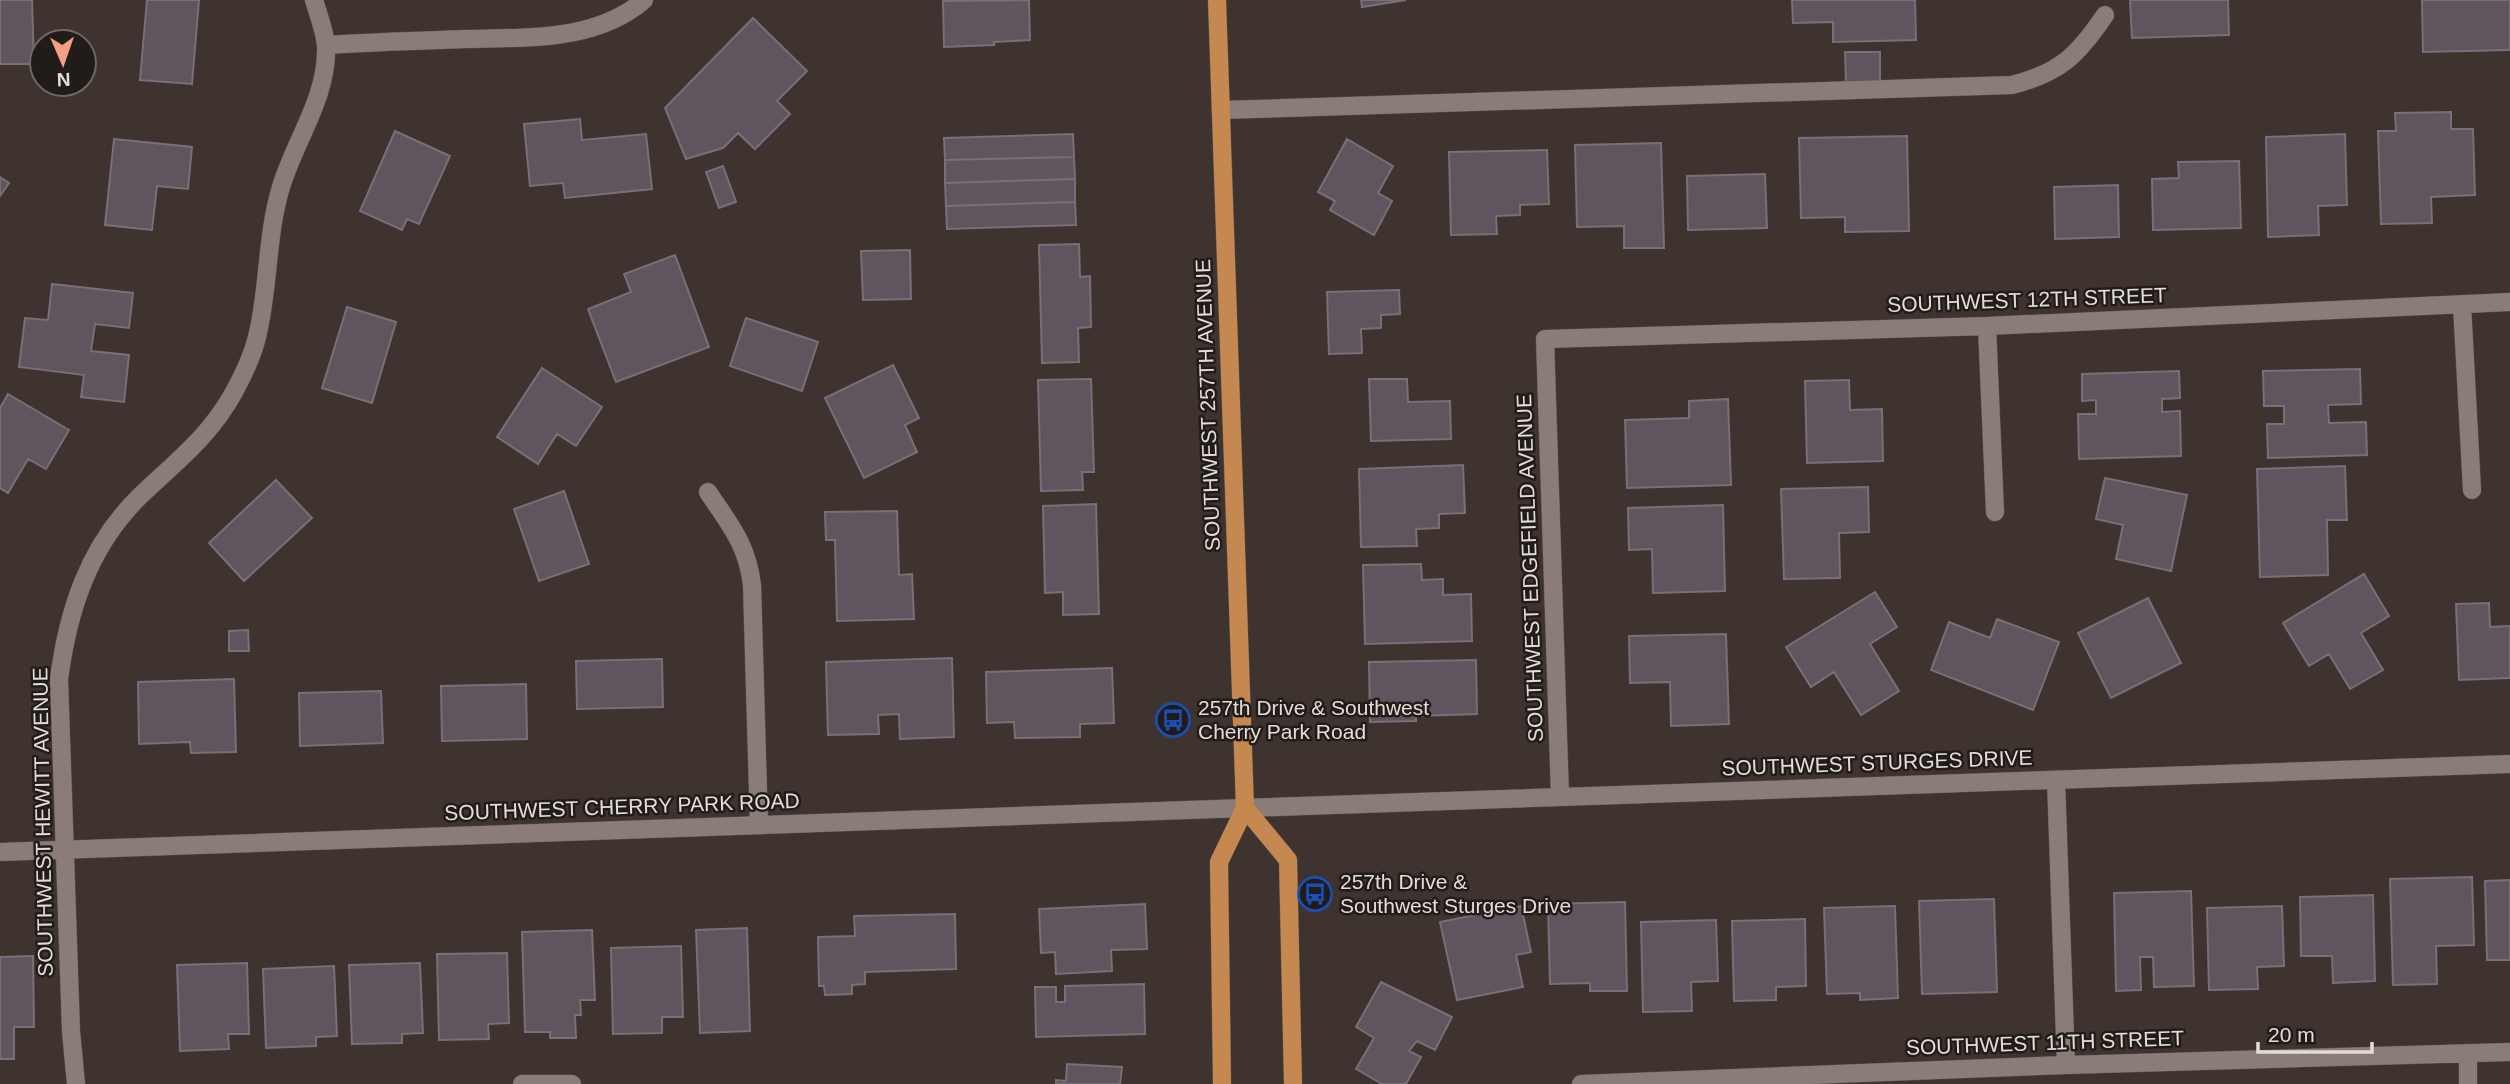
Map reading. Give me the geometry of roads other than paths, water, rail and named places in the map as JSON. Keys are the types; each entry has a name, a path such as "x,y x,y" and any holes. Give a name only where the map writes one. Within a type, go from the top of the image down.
{"main road":[{"name":"SOUTHWEST 257TH AVENUE","path":"1217,0 1245,808 1219,862 1222,1084"},
{"path":"1245,808 1288,860 1293,1084"}],"street":[{"path":"314,0 326,45 556,36 598,26 644,0"},
{"path":"1221,110 2012,85 2039,78 2067,62 2089,39 2105,15"},
{"name":"SOUTHWEST HEWITT AVENUE","path":"76,1084 71,1031 59,679 72,608 93,559 112,528 137,500 202,439 233,394 250,359 259,330 273,216 281,184 321,90 326,45"},
{"name":"SOUTHWEST 12TH STREET","path":"1545,339 1987,326 2510,302"},
{"path":"2462,304 2472,491"},
{"path":"1987,326 1995,512"},
{"name":"SOUTHWEST EDGEFIELD AVENUE","path":"1545,339 1560,796"},
{"path":"708,492 741,541 749,562 752,585 759,825"},
{"name":"SOUTHWEST STURGES DRIVE","path":"1245,808 2510,764"},
{"path":"2056,780 2066,1065"},
{"name":"SOUTHWEST CHERRY PARK ROAD","path":"0,852 1245,808"},
{"name":"SOUTHWEST 11TH STREET","path":"1581,1084 2066,1065 2510,1052"},
{"path":"2468,1053 2468,1084"},
{"path":"522,1084 572,1084"}],"place":[{"name":"257th Drive & Southwest Cherry Park Road","path":"1173,720"},
{"name":"257th Drive & Southwest Sturges Drive","path":"1315,894"}]}
